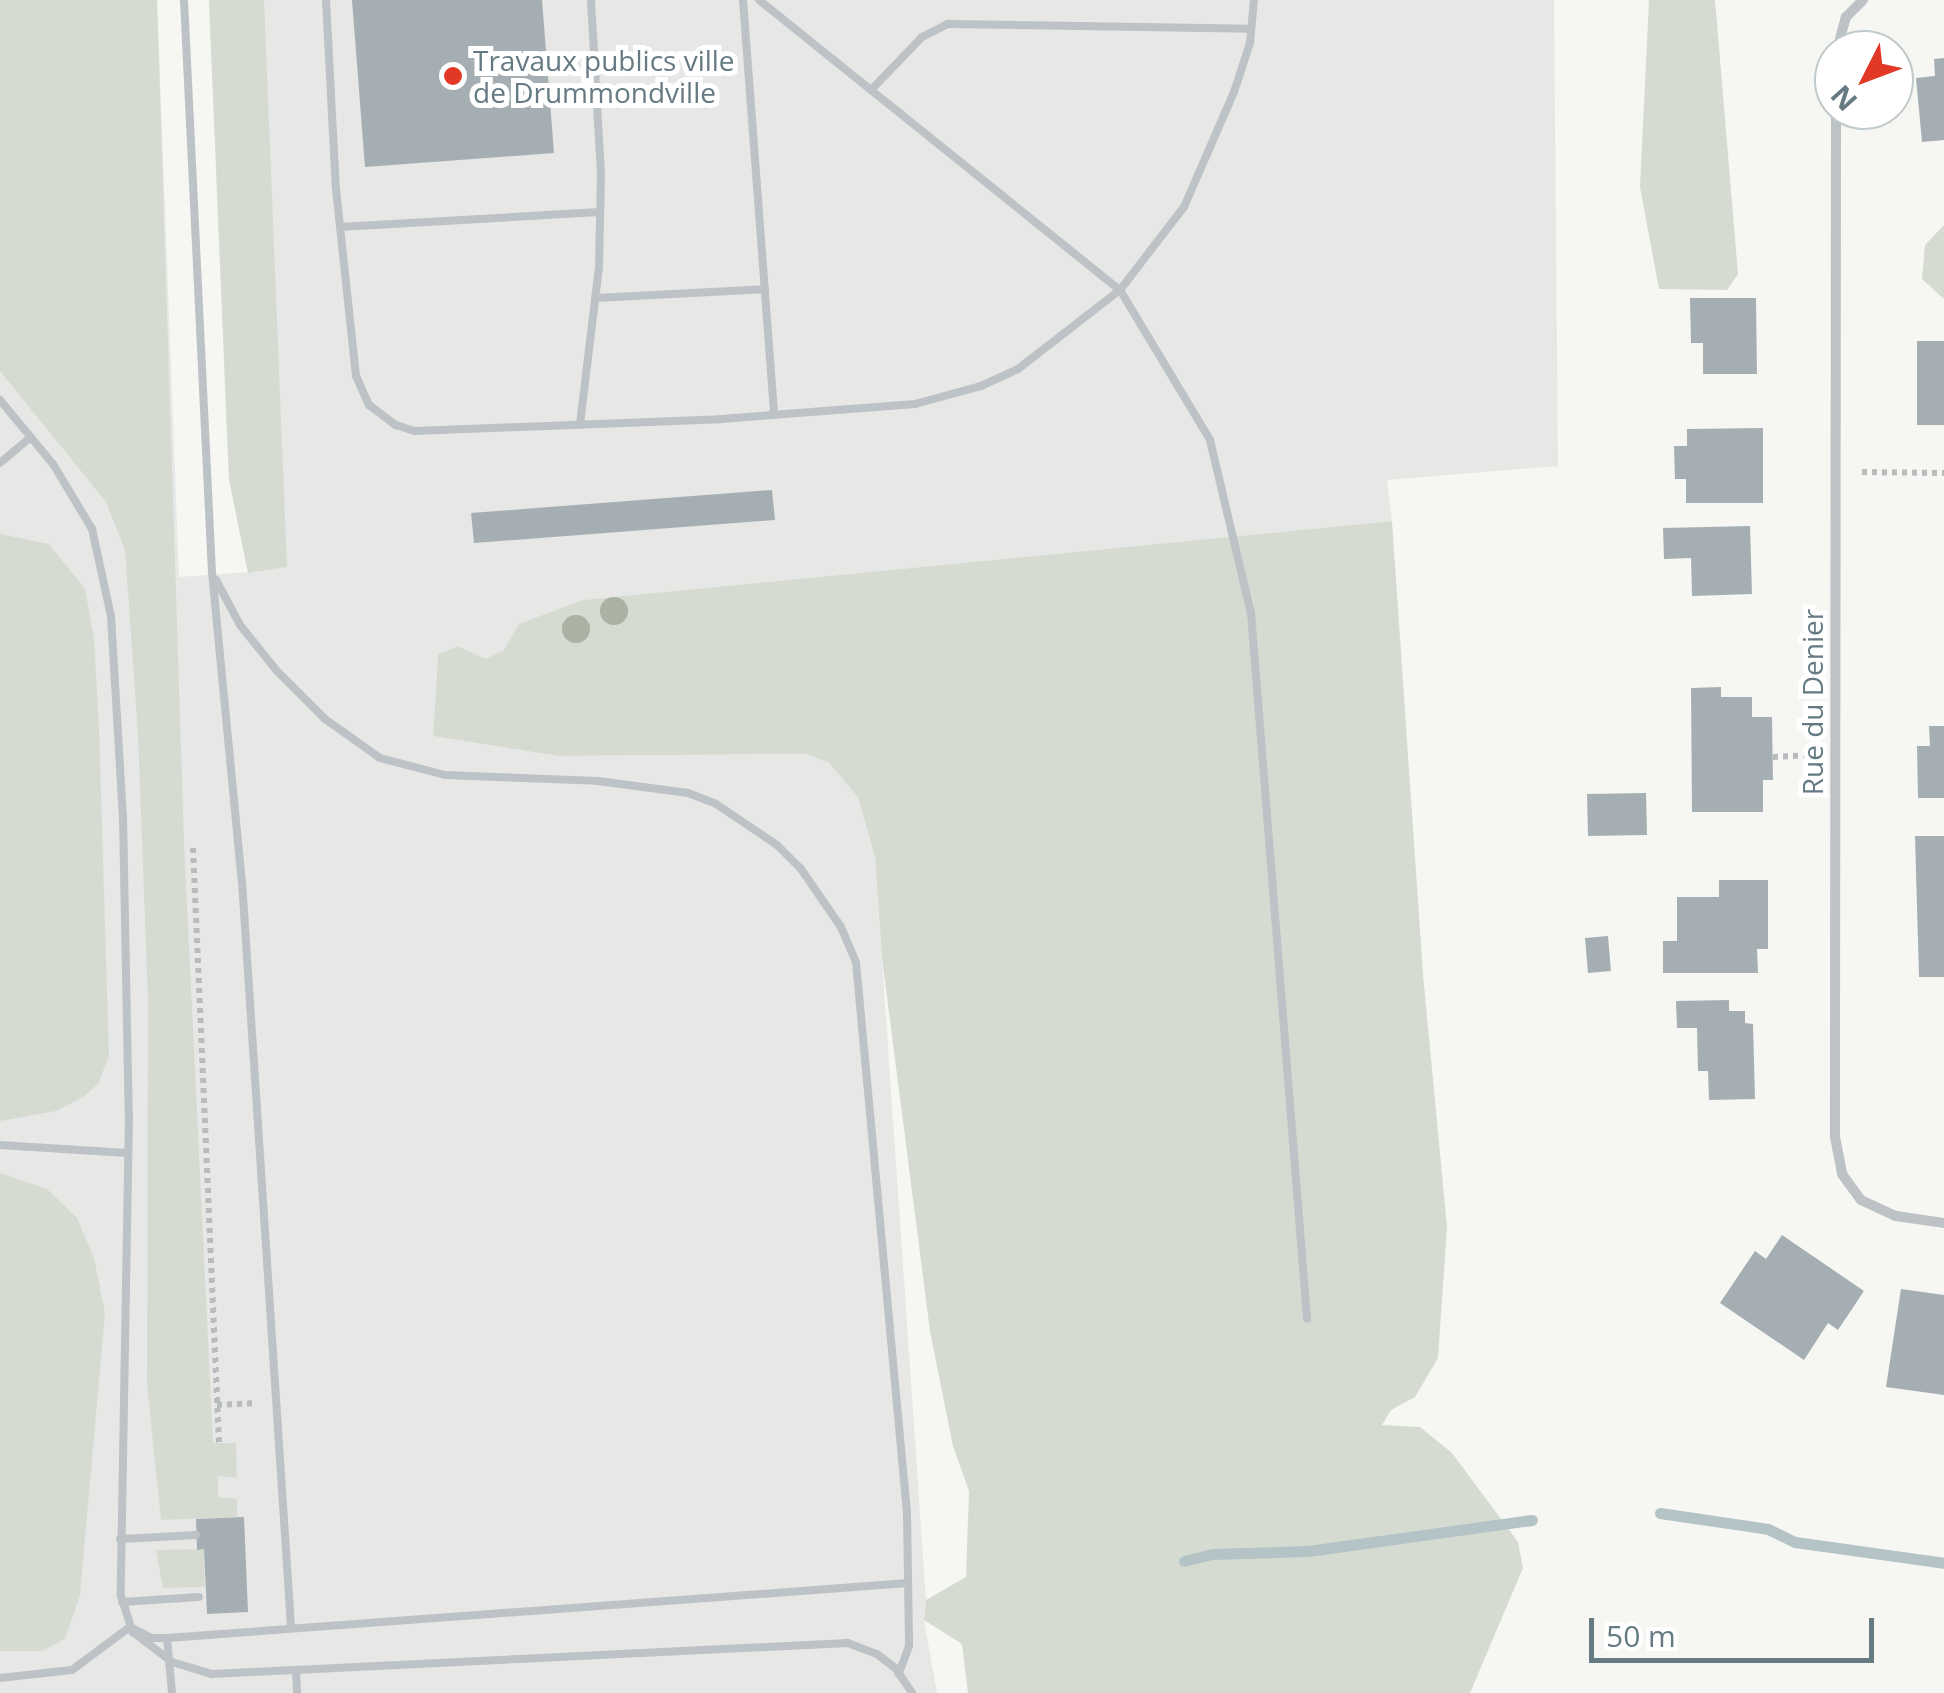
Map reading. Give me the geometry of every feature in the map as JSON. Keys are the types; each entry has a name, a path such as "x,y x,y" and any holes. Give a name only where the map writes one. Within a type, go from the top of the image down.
{"street":[{"path":"1842,30 1846,17 1863,0"},
{"name":"Rue du Denier","path":"1836,130 1837,1156 1851,1189 1878,1210 1944,1223"}],"lane":[{"path":"184,0 212,572 242,882 291,1626"},
{"path":"326,0 340,227 356,376 369,405 382,417 415,431 915,404 981,386 1056,344 1120,290 1184,207 1234,92 1251,29 1254,0"},
{"path":"580,424 595,298 600,212 591,0"},
{"path":"743,0 774,414"},
{"path":"759,0 1120,290 1210,440 1251,613 1307,1319"},
{"path":"871,90 914,44 948,24 1251,29"},
{"path":"340,227 600,212"},
{"path":"595,298 765,289"},
{"path":"0,400 32,436 92,529 107,582 123,816 128,1154 120,1539 122,1602 130,1627 143,1643 172,1662 212,1674 834,1642 863,1647 900,1674 912,1693"},
{"path":"0,463 32,436"},
{"path":"212,572 240,624 276,671 325,719 380,758 445,776 598,781 688,794 752,825 789,857 825,901 856,962 906,1498 910,1646 900,1674"},
{"path":"0,1145 128,1154"},
{"path":"120,1539 196,1536"},
{"path":"130,1627 152,1638 168,1638 908,1583"},
{"path":"122,1602 198,1598"},
{"path":"0,1678 72,1670 130,1627"},
{"path":"168,1638 172,1693"},
{"path":"296,1670 298,1693"}],"path":[{"path":"1862,472 1944,473"},
{"path":"1773,757 1835,754"},
{"path":"193,848 219,1444"},
{"path":"217,1405 276,1401"}],"shaded area":[{"path":"0,0 157,0 179,577 248,572 229,479 209,0 1554,0 1558,466 1387,480 1392,521 582,600 520,624 504,650 486,660 458,646 438,654 433,736 558,756 806,754 829,762 858,797 875,858 926,1600 924,1620 937,1693 0,1693"},
{"path":"0,0 157,0 184,842 213,1443 236,1443 237,1478 218,1476 218,1497 237,1499 237,1517 161,1520 147,1384 148,1001 138,733 125,550 106,502 0,371"},
{"path":"209,0 264,0 287,567 248,573 229,479"},
{"path":"1649,0 1715,0 1738,274 1727,290 1659,289 1640,187"},
{"path":"1944,225 1944,299 1922,279 1925,245"},
{"path":"1392,521 1423,974 1447,1227 1438,1358 1415,1397 1391,1410 1382,1425 1420,1427 1452,1453 1518,1542 1523,1568 1470,1693 968,1693 962,1644 924,1620 926,1600 966,1577 969,1491 953,1446 930,1331 882,958 875,858 858,797 829,763 806,754 558,756 433,736 438,654 458,646 486,659 504,650 519,624 582,600"},
{"path":"0,534 49,544 85,589 94,638 99,729 109,1056 98,1084 83,1097 56,1111 0,1121"},
{"path":"0,1173 47,1189 77,1218 94,1258 105,1313 80,1595 65,1639 42,1651 0,1651"},
{"path":"204,1549 205,1587 163,1588 156,1550"}],"building":[{"name":"Travaux publics ville de Drummondville","path":"352,0 542,0 554,153 365,167"},
{"path":"1944,58 1944,140 1922,142 1916,78 1935,76 1934,59"},
{"path":"1690,298 1756,298 1757,374 1703,374 1703,343 1691,343"},
{"path":"1917,341 1944,341 1944,425 1917,425"},
{"path":"1763,428 1763,503 1686,503 1686,479 1675,479 1674,446 1687,446 1687,429"},
{"path":"772,490 775,520 474,543 471,513"},
{"path":"1750,526 1752,594 1692,596 1691,558 1664,559 1663,528"},
{"path":"1721,687 1721,697 1752,697 1752,717 1772,717 1773,780 1763,780 1763,812 1692,812 1691,688"},
{"path":"1929,726 1944,726 1944,798 1918,798 1917,746 1930,746"},
{"path":"1646,793 1647,835 1588,836 1587,794"},
{"path":"1915,836 1944,836 1944,977 1919,977"},
{"path":"1719,880 1768,880 1768,949 1757,949 1758,973 1663,973 1663,941 1677,941 1677,897 1719,897"},
{"path":"1608,936 1611,971 1588,973 1585,938"},
{"path":"1729,1000 1729,1011 1745,1011 1745,1023 1753,1024 1755,1099 1709,1100 1708,1071 1698,1071 1697,1028 1677,1028 1676,1001"},
{"path":"1782,1235 1864,1291 1838,1330 1828,1323 1804,1360 1720,1303 1755,1251 1766,1259"},
{"path":"1901,1289 1944,1295 1944,1395 1886,1387"},
{"path":"244,1517 248,1612 207,1614 204,1549 197,1550 196,1519"}],"waterway":[{"path":"1660,1513 1768,1529 1795,1542 1944,1563"},
{"path":"1184,1561 1212,1554 1308,1551 1532,1520"}],"place":[{"name":"Travaux publics ville de Drummondville","path":"453,76"}]}
